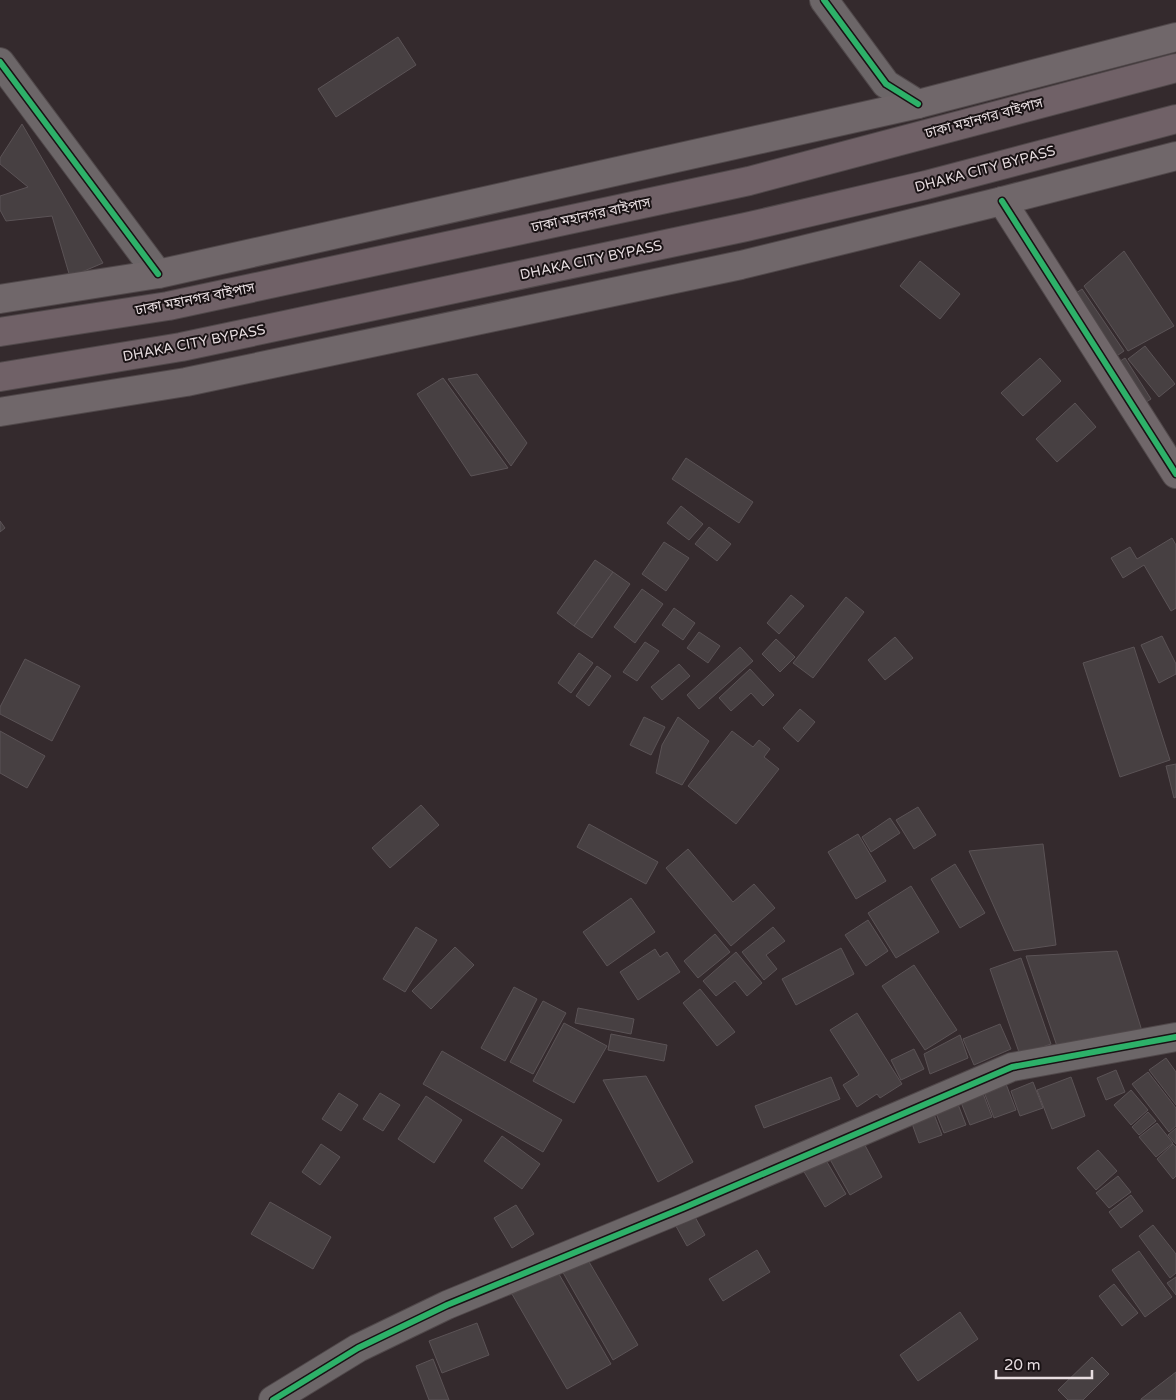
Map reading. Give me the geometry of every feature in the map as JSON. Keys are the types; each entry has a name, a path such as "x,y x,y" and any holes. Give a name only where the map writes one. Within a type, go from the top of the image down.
{"highway":[{"name":"ঢাকা মহানগর বাইপাস","path":"0,332 168,306 748,181 1176,68"},
{"name":"DHAKA CITY BYPASS","path":"0,377 181,347 746,227 926,185 1176,119"}],"main road":[{"path":"0,299 158,274 918,104 1176,38"},
{"path":"0,412 186,382 732,267 1176,156"},
{"path":"1002,201 1176,474"}],"street":[{"path":"824,0 886,84 918,104"},
{"path":"0,62 158,274"},
{"path":"273,1400 358,1348 447,1306 692,1204 1012,1067 1176,1037"}],"building":[{"path":"398,37 416,65 336,117 318,89"},
{"path":"22,124 103,263 70,277 52,216 6,221 0,210 0,196 28,187 0,164 0,158"},
{"path":"1124,251 1174,326 1128,351 1084,286"},
{"path":"920,261 960,294 940,319 900,286"},
{"path":"1082,289 1124,351 1105,364 1063,302"},
{"path":"1145,346 1175,384 1159,397 1128,359"},
{"path":"1040,358 1061,381 1023,416 1001,393"},
{"path":"1125,358 1151,399 1134,410 1108,369"},
{"path":"477,374 527,443 511,466 448,379"},
{"path":"443,378 508,468 471,476 417,394"},
{"path":"1075,403 1096,427 1057,462 1036,439"},
{"path":"686,458 753,502 739,523 672,479"},
{"path":"681,506 703,524 689,540 667,523"},
{"path":"0,521 5,528 0,532"},
{"path":"709,527 731,544 717,561 695,544"},
{"path":"1172,538 1176,545 1176,608 1171,611 1144,565 1123,578 1111,558 1130,547 1137,559"},
{"path":"664,542 689,558 666,591 642,574"},
{"path":"595,560 613,572 574,626 557,613"},
{"path":"613,572 630,584 592,638 574,626"},
{"path":"642,589 663,604 635,643 614,627"},
{"path":"791,595 804,606 779,634 767,623"},
{"path":"846,597 864,612 813,678 793,663"},
{"path":"674,608 695,623 683,640 662,625"},
{"path":"699,632 720,646 708,663 687,648"},
{"path":"1162,636 1176,664 1176,674 1159,683 1141,645"},
{"path":"895,637 913,658 885,680 868,660"},
{"path":"776,639 795,657 780,672 762,654"},
{"path":"645,642 659,651 637,681 623,672"},
{"path":"740,647 753,661 699,709 687,695"},
{"path":"1134,647 1170,760 1120,777 1083,663"},
{"path":"579,653 593,663 571,693 558,683"},
{"path":"25,659 80,686 52,741 0,714 0,707"},
{"path":"679,664 690,676 662,700 651,687"},
{"path":"597,666 611,676 589,706 576,696"},
{"path":"750,669 774,695 763,706 751,693 731,711 719,698"},
{"path":"800,709 815,722 798,742 783,728"},
{"path":"644,717 665,727 651,755 630,745"},
{"path":"678,717 709,741 682,785 656,773 662,745"},
{"path":"0,731 45,756 27,788 0,773"},
{"path":"732,731 753,747 759,740 770,749 764,757 779,769 736,824 688,786"},
{"path":"1176,764 1176,797 1174,798 1166,766"},
{"path":"421,805 439,825 390,868 372,848"},
{"path":"918,807 936,835 914,849 896,820"},
{"path":"890,818 900,833 871,852 862,837"},
{"path":"589,824 658,862 646,884 577,847"},
{"path":"858,834 886,881 856,899 828,852"},
{"path":"1043,844 1056,945 1014,951 969,851"},
{"path":"688,849 733,902 754,884 775,908 731,946 666,868"},
{"path":"955,864 985,913 960,928 931,879"},
{"path":"911,886 939,932 896,958 868,913"},
{"path":"631,898 655,932 607,966 583,932"},
{"path":"868,920 888,951 866,966 845,935"},
{"path":"416,927 437,940 405,992 383,979"},
{"path":"773,927 785,941 766,955 777,969 764,980 742,952"},
{"path":"715,934 730,952 698,978 684,961"},
{"path":"455,947 474,965 431,1009 412,991"},
{"path":"841,948 854,974 796,1005 782,979"},
{"path":"655,949 660,957 667,952 680,972 638,1000 620,972"},
{"path":"1117,951 1142,1031 1058,1049 1026,956"},
{"path":"736,952 762,983 747,996 735,981 716,996 703,981"},
{"path":"1021,958 1051,1044 1020,1055 990,969"},
{"path":"914,965 957,1030 925,1050 882,986"},
{"path":"514,987 537,999 505,1061 481,1048"},
{"path":"700,989 735,1032 717,1046 683,1003"},
{"path":"543,1001 566,1013 533,1074 510,1062"},
{"path":"578,1008 634,1019 631,1034 575,1023"},
{"path":"857,1013 902,1084 880,1098 877,1094 857,1107 843,1085 859,1075 830,1030"},
{"path":"564,1023 607,1046 574,1103 533,1081"},
{"path":"1000,1024 1011,1049 974,1065 963,1039"},
{"path":"611,1034 667,1045 664,1061 608,1050"},
{"path":"960,1035 968,1058 930,1074 924,1054"},
{"path":"914,1049 924,1069 901,1080 891,1060"},
{"path":"442,1051 562,1120 543,1152 423,1084"},
{"path":"1166,1058 1176,1072 1176,1105 1149,1070"},
{"path":"1116,1070 1125,1092 1106,1100 1097,1078"},
{"path":"1148,1072 1176,1108 1176,1126 1169,1132 1132,1084"},
{"path":"646,1076 693,1162 658,1182 603,1080"},
{"path":"831,1077 840,1099 764,1128 755,1106"},
{"path":"1071,1077 1085,1116 1052,1129 1037,1090"},
{"path":"1033,1082 1043,1108 1020,1116 1011,1091"},
{"path":"1006,1084 1016,1110 994,1118 984,1092"},
{"path":"1131,1090 1148,1110 1131,1125 1114,1105"},
{"path":"982,1091 992,1117 970,1125 960,1100"},
{"path":"339,1093 358,1105 341,1131 322,1119"},
{"path":"380,1093 400,1105 383,1131 363,1119"},
{"path":"426,1096 462,1120 434,1163 398,1139"},
{"path":"956,1099 966,1125 944,1133 934,1108"},
{"path":"932,1109 942,1135 919,1143 910,1118"},
{"path":"1148,1112 1156,1121 1139,1135 1132,1127"},
{"path":"1157,1123 1173,1143 1156,1157 1139,1137"},
{"path":"1176,1128 1176,1144 1168,1135"},
{"path":"502,1136 540,1164 522,1189 484,1161"},
{"path":"860,1136 882,1177 850,1195 827,1154"},
{"path":"321,1144 340,1157 320,1185 302,1172"},
{"path":"1173,1144 1176,1147 1176,1176 1173,1179 1157,1159"},
{"path":"1098,1150 1117,1171 1096,1190 1077,1168"},
{"path":"824,1157 846,1194 825,1207 803,1170"},
{"path":"1118,1176 1131,1192 1109,1208 1096,1193"},
{"path":"1131,1195 1143,1211 1121,1228 1109,1212"},
{"path":"270,1202 331,1237 313,1269 251,1234"},
{"path":"516,1205 534,1234 512,1248 494,1218"},
{"path":"690,1208 705,1235 687,1246 672,1219"},
{"path":"1153,1225 1176,1254 1176,1273 1170,1278 1139,1236"},
{"path":"757,1250 770,1272 723,1301 709,1279"},
{"path":"1139,1251 1172,1297 1145,1317 1112,1270"},
{"path":"585,1255 638,1345 613,1360 561,1269"},
{"path":"556,1269 611,1364 567,1389 512,1294"},
{"path":"1176,1277 1176,1295 1167,1283"},
{"path":"1114,1284 1138,1313 1122,1326 1099,1296"},
{"path":"960,1312 978,1339 918,1381 900,1355"},
{"path":"477,1323 489,1355 442,1373 429,1341"},
{"path":"1092,1357 1109,1374 1083,1400 1068,1400 1058,1390"},
{"path":"433,1359 449,1400 429,1400 416,1366"},
{"path":"1176,1372 1176,1400 1141,1400 1141,1399"}],"cycle path":[{"path":"824,0 886,84 918,104"},
{"path":"0,62 158,274"},
{"path":"1002,201 1176,474"},
{"path":"273,1400 358,1348 447,1305 683,1208 1012,1067 1176,1037"}]}
